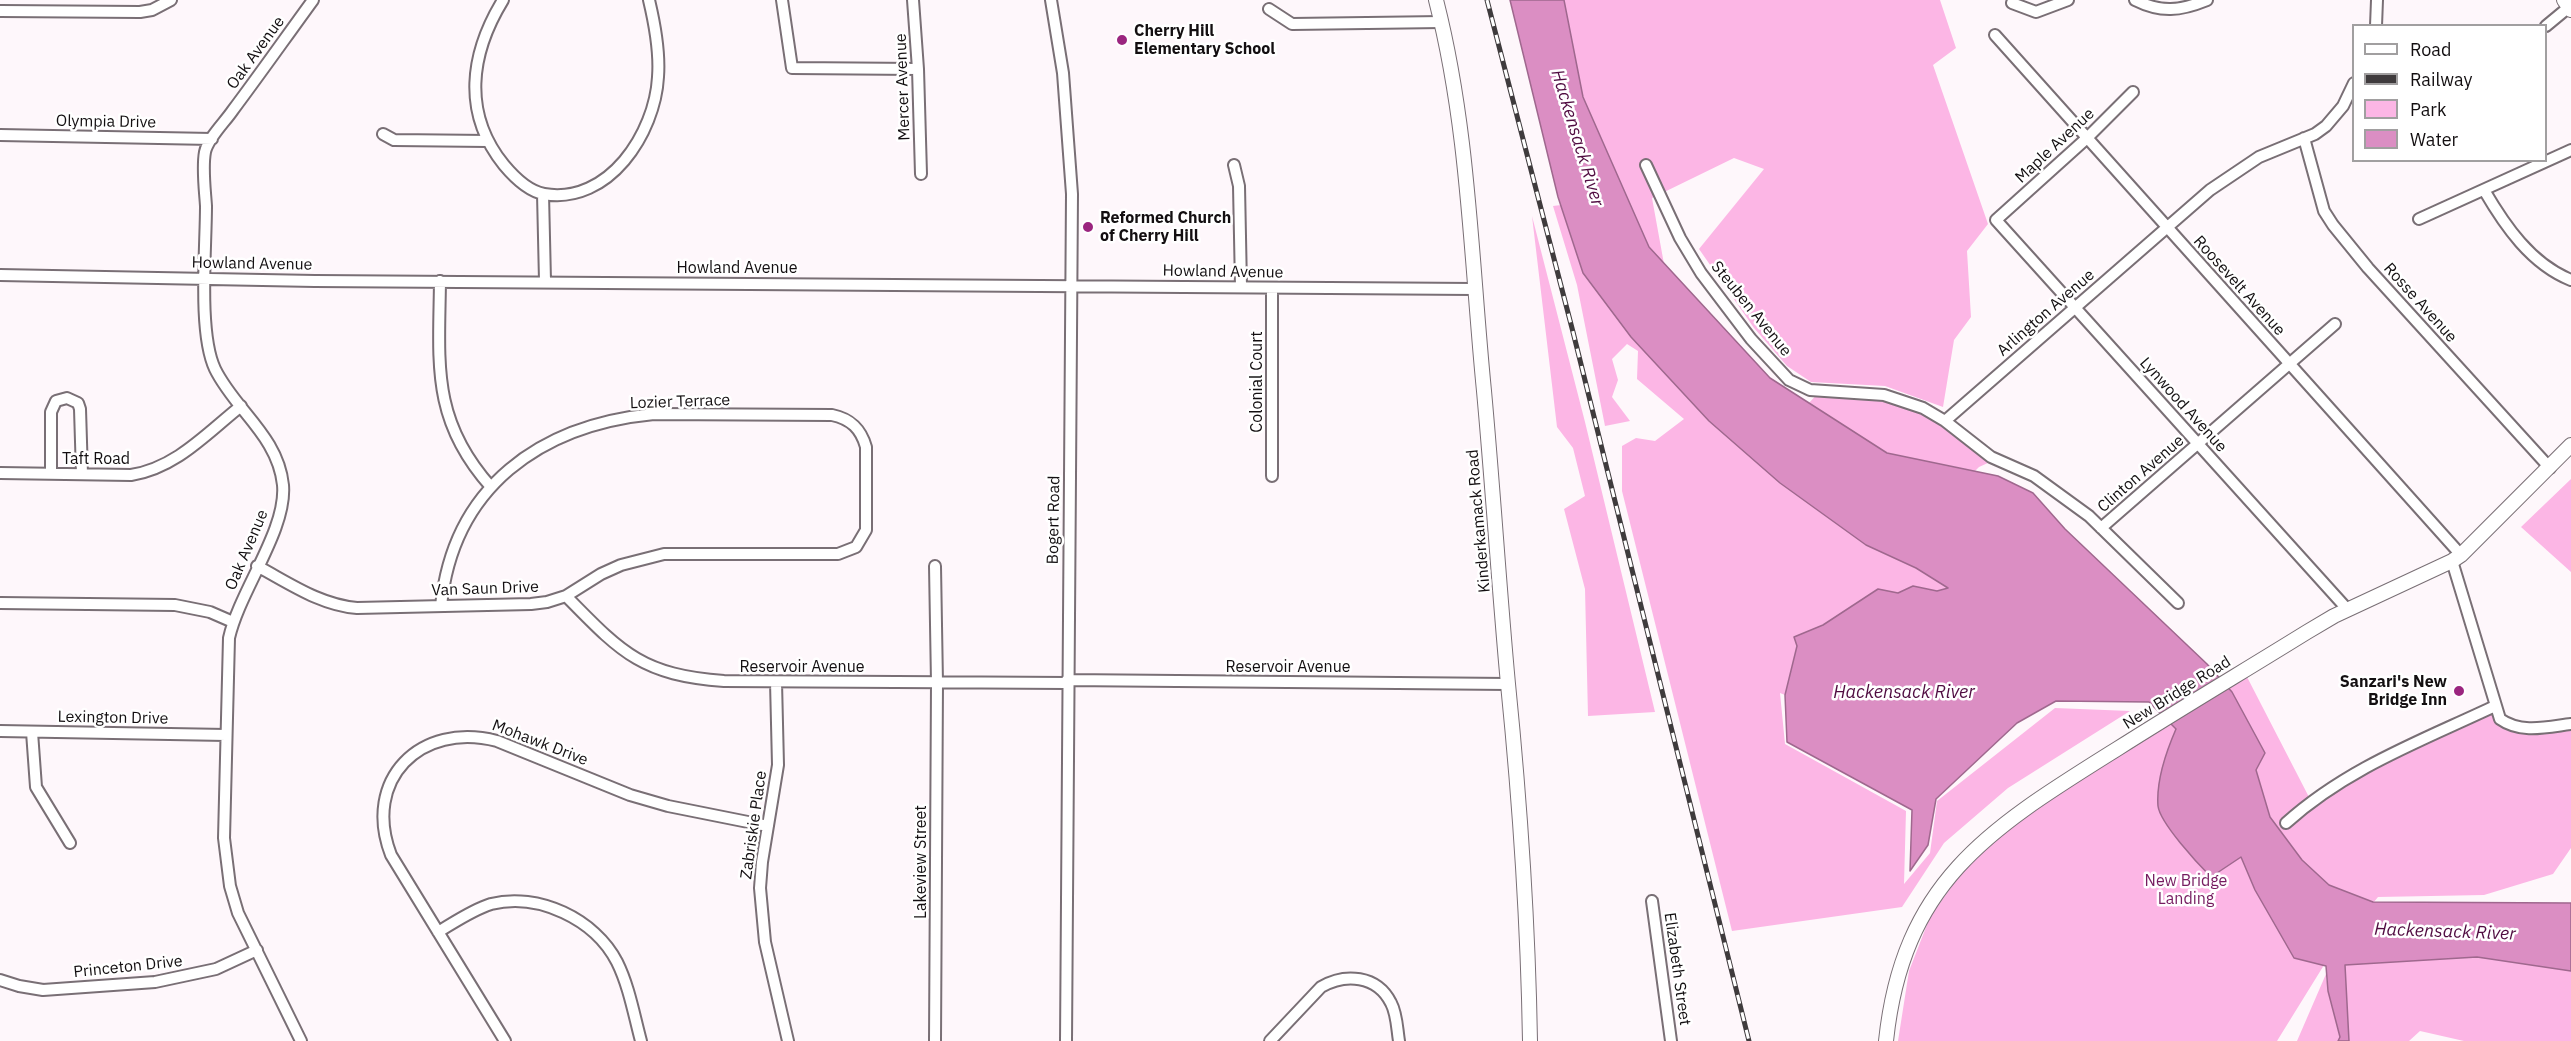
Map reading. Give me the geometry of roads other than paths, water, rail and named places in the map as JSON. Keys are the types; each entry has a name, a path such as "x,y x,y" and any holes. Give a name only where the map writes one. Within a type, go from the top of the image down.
{"main road":[{"name":"Kinderkamack Road","path":"1436,0 1456,93 1466,164 1474,289 1523,857 1530,1041"},
{"name":"New Bridge Road","path":"1886,1041 1892,998 1902,961 1915,928 1946,880 1963,859 2014,814 2307,632 2457,558 2571,445"}],"street":[{"path":"0,11 140,12 152,10 171,0"},
{"name":"Oak Avenue","path":"302,1041 238,913 226,862 224,838 229,638 232,622 279,517 283,486 276,455 224,382 210,356 206,340 205,151 313,0"},
{"path":"502,0 482,38 475,76 478,114 488,141 509,171 522,183 543,194 575,193 602,181 624,160 641,136 652,108 658,79 655,28 649,0"},
{"path":"782,0 792,68 918,69"},
{"name":"Mercer Avenue","path":"913,0 918,69 921,174"},
{"name":"Bogert Road","path":"1051,0 1063,73 1072,194 1066,1041"},
{"path":"2012,3 2036,12 2068,0"},
{"path":"2135,0 2149,7 2171,11 2207,0"},
{"path":"2376,24 2377,0"},
{"path":"2547,25 2568,6"},
{"path":"1269,9 1292,24 1442,22"},
{"name":"Roosevelt Avenue","path":"1995,35 2289,364 2457,558"},
{"name":"Arlington Avenue","path":"1946,421 2074,307 2234,172 2259,157 2320,130 2335,117 2352,86"},
{"name":"Maple Avenue","path":"1996,220 2087,138 2133,92"},
{"path":"383,134 393,140 488,141"},
{"name":"Olympia Drive","path":"0,135 212,139"},
{"name":"Rosse Avenue","path":"2304,138 2324,211 2333,225 2368,268 2550,468"},
{"path":"2547,161 2571,150"},
{"path":"2419,219 2545,162"},
{"path":"1234,165 1239,186 1241,287"},
{"name":"Steuben Avenue","path":"1646,165 1680,238 1701,273 1744,331 1789,380 1810,390 1884,394 1923,408 1946,421 1990,457 2034,476 2102,528 2178,603"},
{"path":"2484,190 2509,229 2526,249 2555,273 2571,280"},
{"path":"543,194 545,281"},
{"name":"Lynwood Avenue","path":"1996,220 2348,610"},
{"name":"Howland Avenue","path":"0,275 440,281 1474,289"},
{"path":"440,281 439,371 447,414 465,454 491,487"},
{"name":"Colonial Court","path":"1272,288 1272,476"},
{"name":"Clinton Avenue","path":"2102,528 2335,324"},
{"path":"51,474 51,412 56,401 67,398 78,404 80,409 82,474"},
{"name":"Taft Road","path":"0,473 131,474 162,467 241,406"},
{"name":"Lozier Terrace","path":"441,606 443,582 456,539 477,503 491,487 537,450 559,438 603,422 654,414 842,417 858,429 866,447 868,522 862,540 856,547"},
{"name":"Van Saun Drive","path":"257,566 323,601 357,608 531,604 566,596 601,574 621,565 664,554 838,554 856,547"},
{"path":"2457,558 2500,719 2511,727 2522,729 2571,724"},
{"name":"Lakeview Street","path":"935,566 937,683 935,1041"},
{"name":"Reservoir Avenue","path":"566,596 615,645 651,667 689,679 937,683 1508,684"},
{"path":"0,603 175,605 210,612 232,622"},
{"name":"Zabriskie Place","path":"776,682 778,765 762,862 761,914 788,1041"},
{"path":"2286,824 2311,801 2363,768 2495,706"},
{"name":"Lexington Drive","path":"0,731 226,735"},
{"path":"32,732 36,788 70,843"},
{"name":"Mohawk Drive","path":"505,1041 391,855 383,826 383,809 393,778 410,757 436,741 466,735 481,737 518,749 630,795 668,806 768,825"},
{"path":"438,932 476,909 510,901 540,904 565,913 594,932 615,959 622,973 642,1041"},
{"name":"Elizabeth Street","path":"1652,901 1671,1041"},
{"name":"Princeton Drive","path":"0,980 43,990 155,982 216,969 257,950"},
{"path":"1270,1041 1321,987 1331,981 1353,977 1374,985 1384,993 1394,1013 1399,1041"}],"water":[{"name":"Hackensack River","path":"1510,0 1564,0 1583,97 1649,247 1770,378 1887,453 1998,476 2033,493 2065,529 2207,664 2232,692 2265,753 2256,770 2270,817 2302,860 2329,885 2373,902 2571,903 2571,971 2477,957 2345,965 2349,1041 2338,1041 2340,1037 2328,991 2326,966 2294,958 2255,890 2241,857 2211,877 2180,843 2165,822 2158,806 2160,776 2176,729 2149,702 2056,701 2017,723 1936,799 1928,845 1910,871 1912,810 1787,742 1785,695 1797,646 1794,637 1823,625 1878,589 1898,593 1913,586 1937,591 1948,588 1916,568 1866,545 1780,483 1709,421 1631,337 1583,273 1558,197"}],"railway":[{"path":"1487,0 1573,332 1749,1041"}],"place":[{"name":"Cherry Hill Elementary School","path":"1122,40"},
{"name":"Reformed Church of Cherry Hill","path":"1088,227"},
{"name":"Sanzari's New Bridge Inn","path":"2459,691"}],"park label":[{"name":"New Bridge Landing","path":"2186,890"}]}
